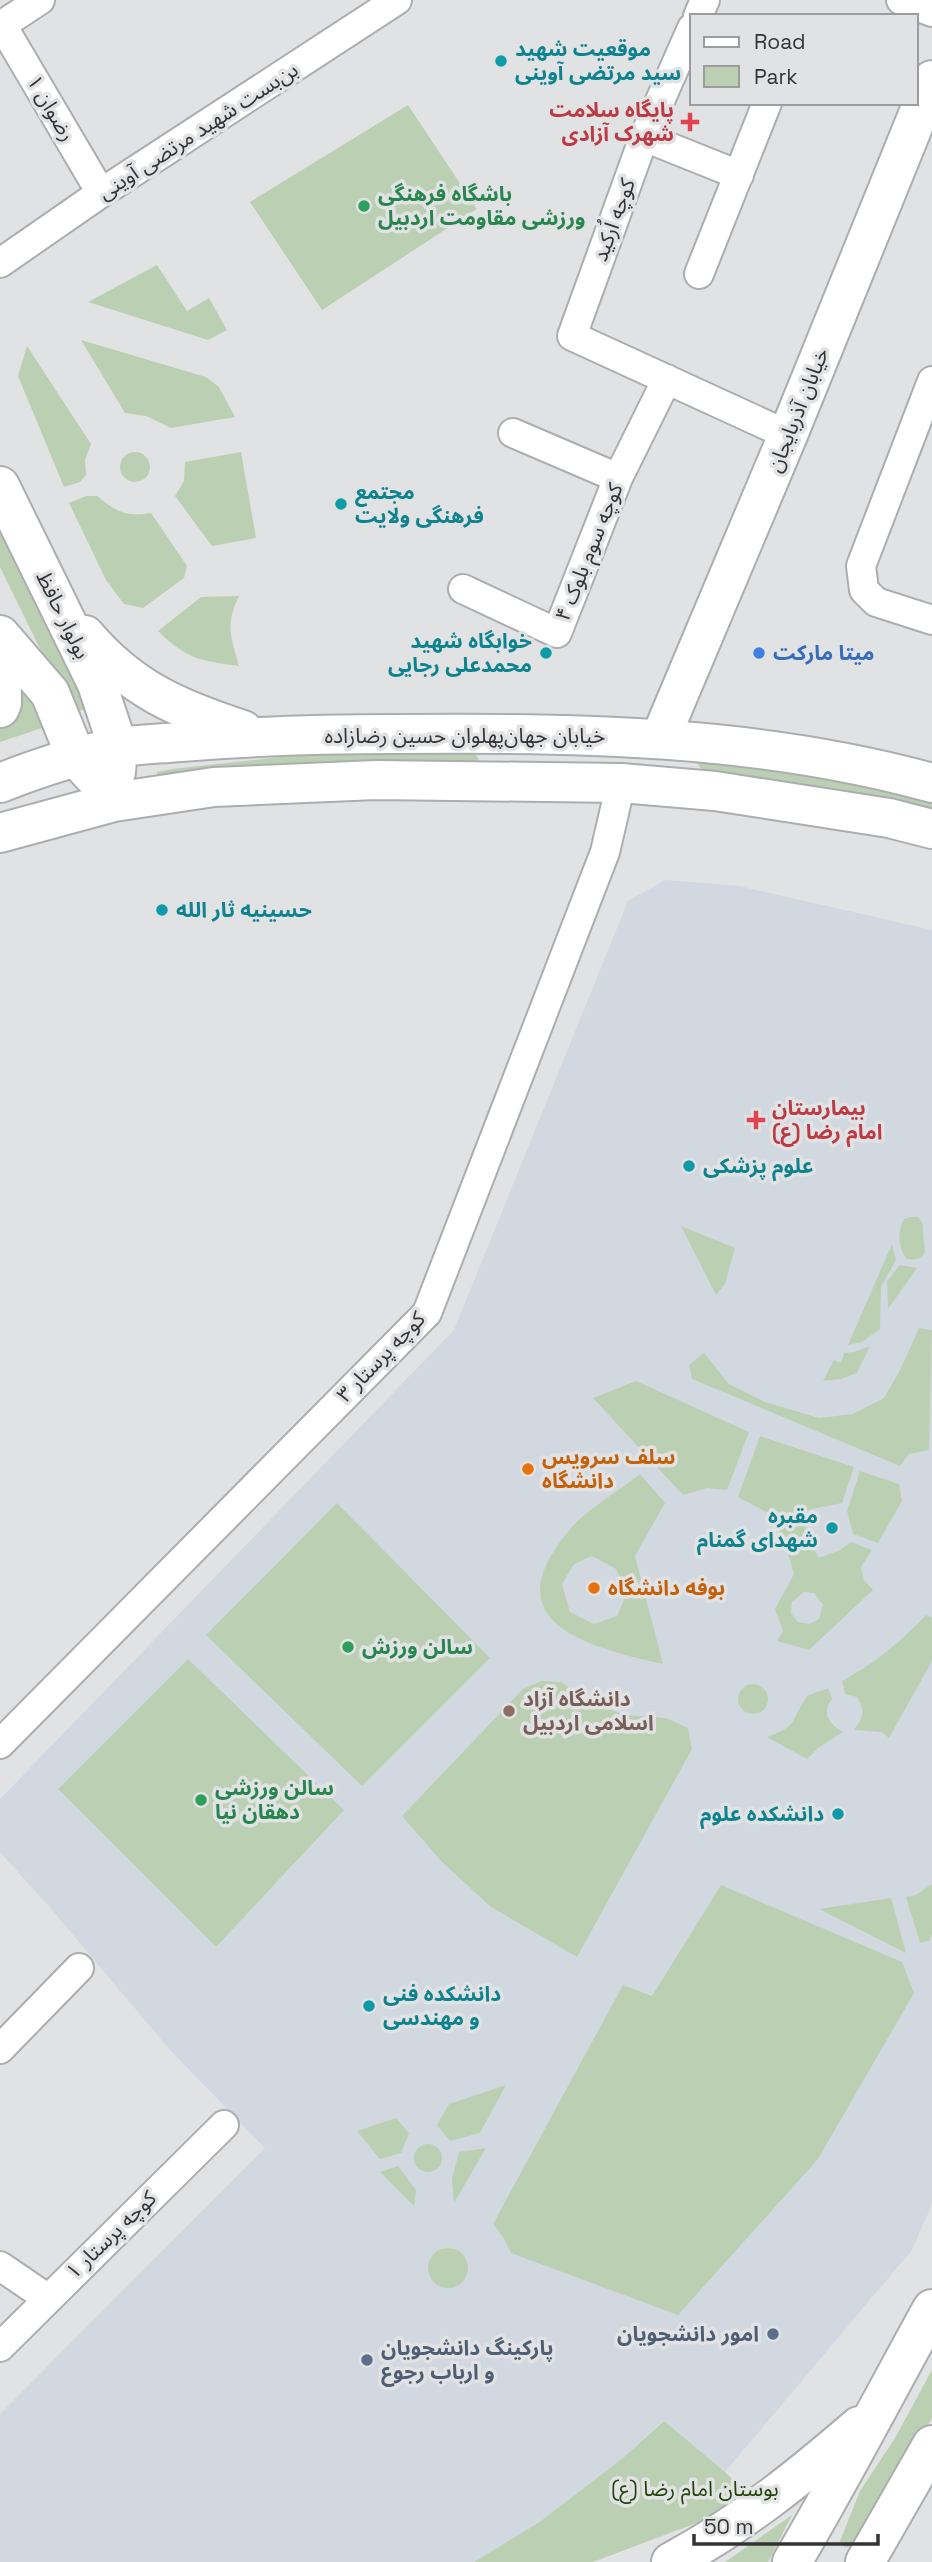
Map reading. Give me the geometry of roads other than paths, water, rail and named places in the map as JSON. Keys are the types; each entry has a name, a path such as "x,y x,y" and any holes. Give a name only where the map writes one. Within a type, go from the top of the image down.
{"main road":[{"name":"خیابان آذربایجان","path":"660,739 789,435 932,80"},
{"name":"بولوار حافظ","path":"0,486 97,684 118,747"},
{"path":"53,597 105,658 142,688 190,712 259,735"},
{"path":"1,636 50,693 76,757 114,802"},
{"path":"0,708 1,636"},
{"name":"خیابان جهان‌پهلوان حسین رضا‌زاده","path":"0,783 76,757 118,747 259,735 522,733 660,739 776,750 896,773 932,783"},
{"path":"114,802 118,747"},
{"name":"خیابان جهان‌پهلوان حسین رضا‌زاده","path":"0,833 114,802 214,788 376,780 621,783 715,791 889,818 932,829"},
{"path":"792,2562 831,2496 873,2413 932,2309"},
{"path":"671,2562 712,2540 814,2465 873,2413"},
{"path":"865,2562 932,2445"}],"street":[{"name":"رضوان ۱","path":"40,0 2,25 101,193"},
{"name":"بن‌بست شهید مرتضی آوینی","path":"0,263 101,193 397,0"},
{"path":"901,0 932,12"},
{"name":"کوچه اُرکید","path":"667,379 572,336 644,137 690,33"},
{"path":"699,274 766,105"},
{"path":"644,137 738,175"},
{"path":"667,379 789,435"},
{"name":"کوچه سوم بلوک ۴","path":"463,589 557,633 618,478 667,379"},
{"path":"932,381 861,566 864,590 876,602 932,620"},
{"path":"513,433 618,478"},
{"name":"کوچه پرستار ۳","path":"0,1744 426,1313 605,852 621,783"},
{"path":"0,2049 79,1968"},
{"name":"کوچه پرستار ۱","path":"0,2347 224,2125"},
{"path":"0,2266 47,2298"}],"place":[{"name":"موقعیت شهید سید مرتضی آوینی","path":"501,61"},
{"name":"پایگاه سلامت شهرک آزادی","path":"690,122"},
{"name":"باشگاه فرهنگی ورزشی مقاومت اردبیل","path":"364,206"},
{"name":"مجتمع فرهنگی ولایت","path":"341,504"},
{"name":"خوابگاه شهید محمدعلی رجایی","path":"546,653"},
{"name":"میتا مارکت","path":"759,653"},
{"name":"حسینیه ثار الله","path":"162,910"},
{"name":"بیمارستان امام رضا (ع)","path":"756,1120"},
{"name":"علوم پزشکی","path":"689,1166"},
{"name":"سلف سرویس دانشگاه","path":"528,1469"},
{"name":"مقبره شهدای گمنام","path":"832,1528"},
{"name":"بوفه دانشگاه","path":"594,1588"},
{"name":"سالن ورزش","path":"348,1647"},
{"name":"دانشگاه آزاد اسلامی اردبیل","path":"509,1711"},
{"name":"سالن ورزشی دهقان نیا","path":"201,1800"},
{"name":"دانشکده علوم","path":"838,1814"},
{"name":"دانشکده فنی و مهندسی","path":"369,2006"},
{"name":"امور دانشجویان","path":"773,2334"},
{"name":"پارکینگ دانشجویان و ارباب رجوع","path":"367,2360"}],"park label":[{"name":"بوستان امام رضا (ع)","path":"695,2489"}]}
